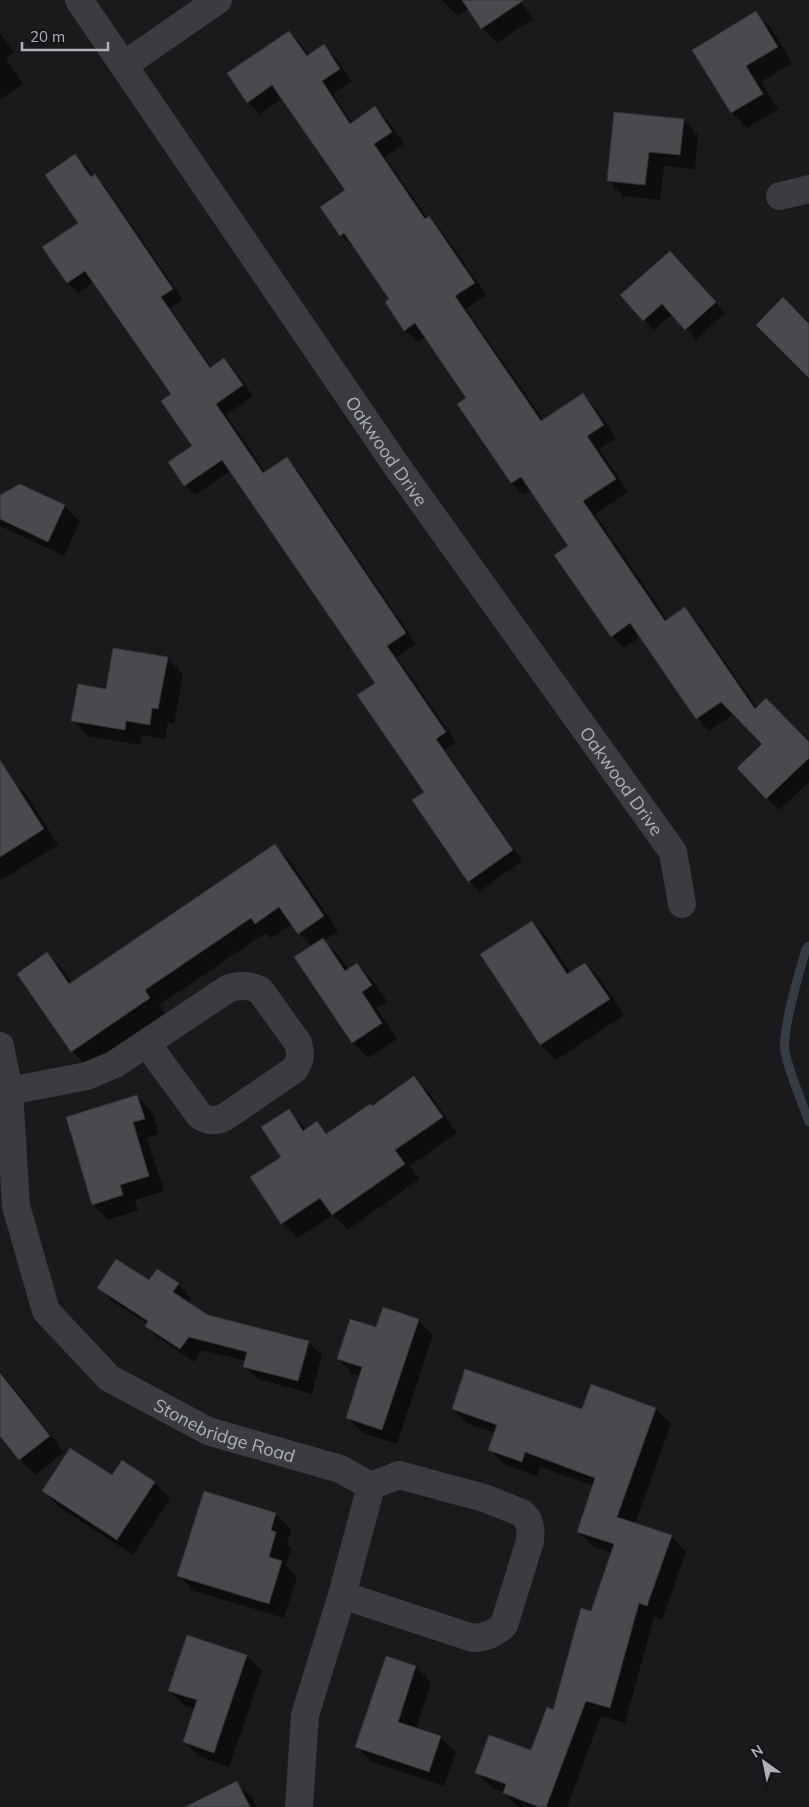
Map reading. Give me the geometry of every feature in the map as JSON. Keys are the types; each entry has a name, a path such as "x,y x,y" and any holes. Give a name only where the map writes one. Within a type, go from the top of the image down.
{"street":[{"name":"Oakwood Drive","path":"79,0 396,466 674,852 682,904"},
{"path":"124,65 218,0"},
{"path":"780,196 809,189"},
{"path":"9,1091 87,1076 115,1064 229,988 239,985 251,986 260,990 298,1043 301,1052 300,1061 295,1069 225,1118 217,1121 208,1120 200,1116 147,1044"},
{"name":"Stonebridge Road","path":"0,1046 9,1091 16,1206 46,1311 108,1378 208,1431 340,1469 371,1486"},
{"path":"299,1807 305,1715 342,1595 371,1486 399,1475 484,1498 522,1513 530,1523 530,1541 504,1625 494,1634 485,1638 473,1638 342,1595"}],"building":[{"path":"462,0 524,0 481,29"},
{"path":"756,11 778,47 746,66 763,94 731,113 692,50"},
{"path":"289,31 307,56 324,44 340,69 322,81 350,124 375,106 392,132 374,144 425,219 429,216 475,283 455,296 541,421 583,393 604,425 587,436 616,479 583,501 665,621 685,607 755,709 766,698 809,742 809,758 766,799 737,768 762,744 721,702 696,719 630,623 611,637 554,555 568,546 521,477 511,483 457,404 466,398 415,323 404,331 385,302 389,299 344,233 340,236 320,207 345,190 272,85 247,103 227,73"},
{"path":"614,112 684,119 680,155 649,152 645,185 607,181"},
{"path":"75,154 91,177 95,174 173,289 161,297 210,368 224,358 243,385 216,404 263,473 287,457 406,633 387,646 446,732 436,739 513,850 468,882 412,800 424,792 357,695 375,683 222,460 184,486 168,462 192,446 161,401 171,394 85,271 67,283 42,247 78,223 45,175"},
{"path":"670,251 716,302 685,330 662,304 643,321 620,295"},
{"path":"783,297 809,324 809,378 756,325"},
{"path":"20,484 65,505 48,542 0,519 0,495"},
{"path":"113,648 168,657 158,709 152,708 150,725 126,721 125,730 71,721 78,684 106,689"},
{"path":"0,760 44,829 0,857"},
{"path":"275,844 324,916 298,934 279,907 255,924 251,918 145,990 150,998 71,1052 17,974 47,952 69,984"},
{"path":"532,921 567,974 585,963 610,999 540,1045 480,954"},
{"path":"323,938 345,971 357,963 372,985 362,992 382,1023 352,1043 294,957"},
{"path":"414,1076 443,1117 395,1150 405,1164 332,1215 320,1198 281,1224 250,1177 281,1157 261,1127 289,1109 303,1131 317,1121 326,1134 370,1104 372,1106"},
{"path":"137,1095 145,1119 133,1122 149,1176 120,1185 123,1195 92,1205 66,1117"},
{"path":"116,1259 149,1280 157,1269 179,1283 173,1292 208,1315 309,1341 298,1381 243,1367 247,1352 189,1337 180,1349 145,1326 148,1321 97,1288"},
{"path":"383,1307 419,1319 382,1430 346,1418 362,1367 337,1359 350,1319 376,1327"},
{"path":"465,1369 582,1409 591,1384 656,1408 617,1517 672,1535 647,1606 639,1603 610,1708 586,1701 546,1807 539,1807 503,1793 506,1784 475,1773 489,1735 531,1750 547,1707 553,1710 581,1608 591,1611 614,1544 577,1532 595,1478 525,1452 522,1462 488,1450 497,1425 452,1409"},
{"path":"0,1373 50,1436 19,1460 0,1436"},
{"path":"70,1448 112,1475 122,1460 155,1482 117,1540 42,1491"},
{"path":"204,1491 276,1513 271,1530 276,1532 269,1557 282,1561 269,1604 177,1576"},
{"path":"187,1635 247,1655 214,1753 183,1742 197,1700 168,1691"},
{"path":"386,1656 416,1666 398,1722 441,1736 429,1772 355,1747"},
{"path":"237,1781 250,1807 185,1807"}],"waterway":[{"path":"809,946 806,949 792,1001 785,1043 785,1052 790,1069 809,1122"}]}
